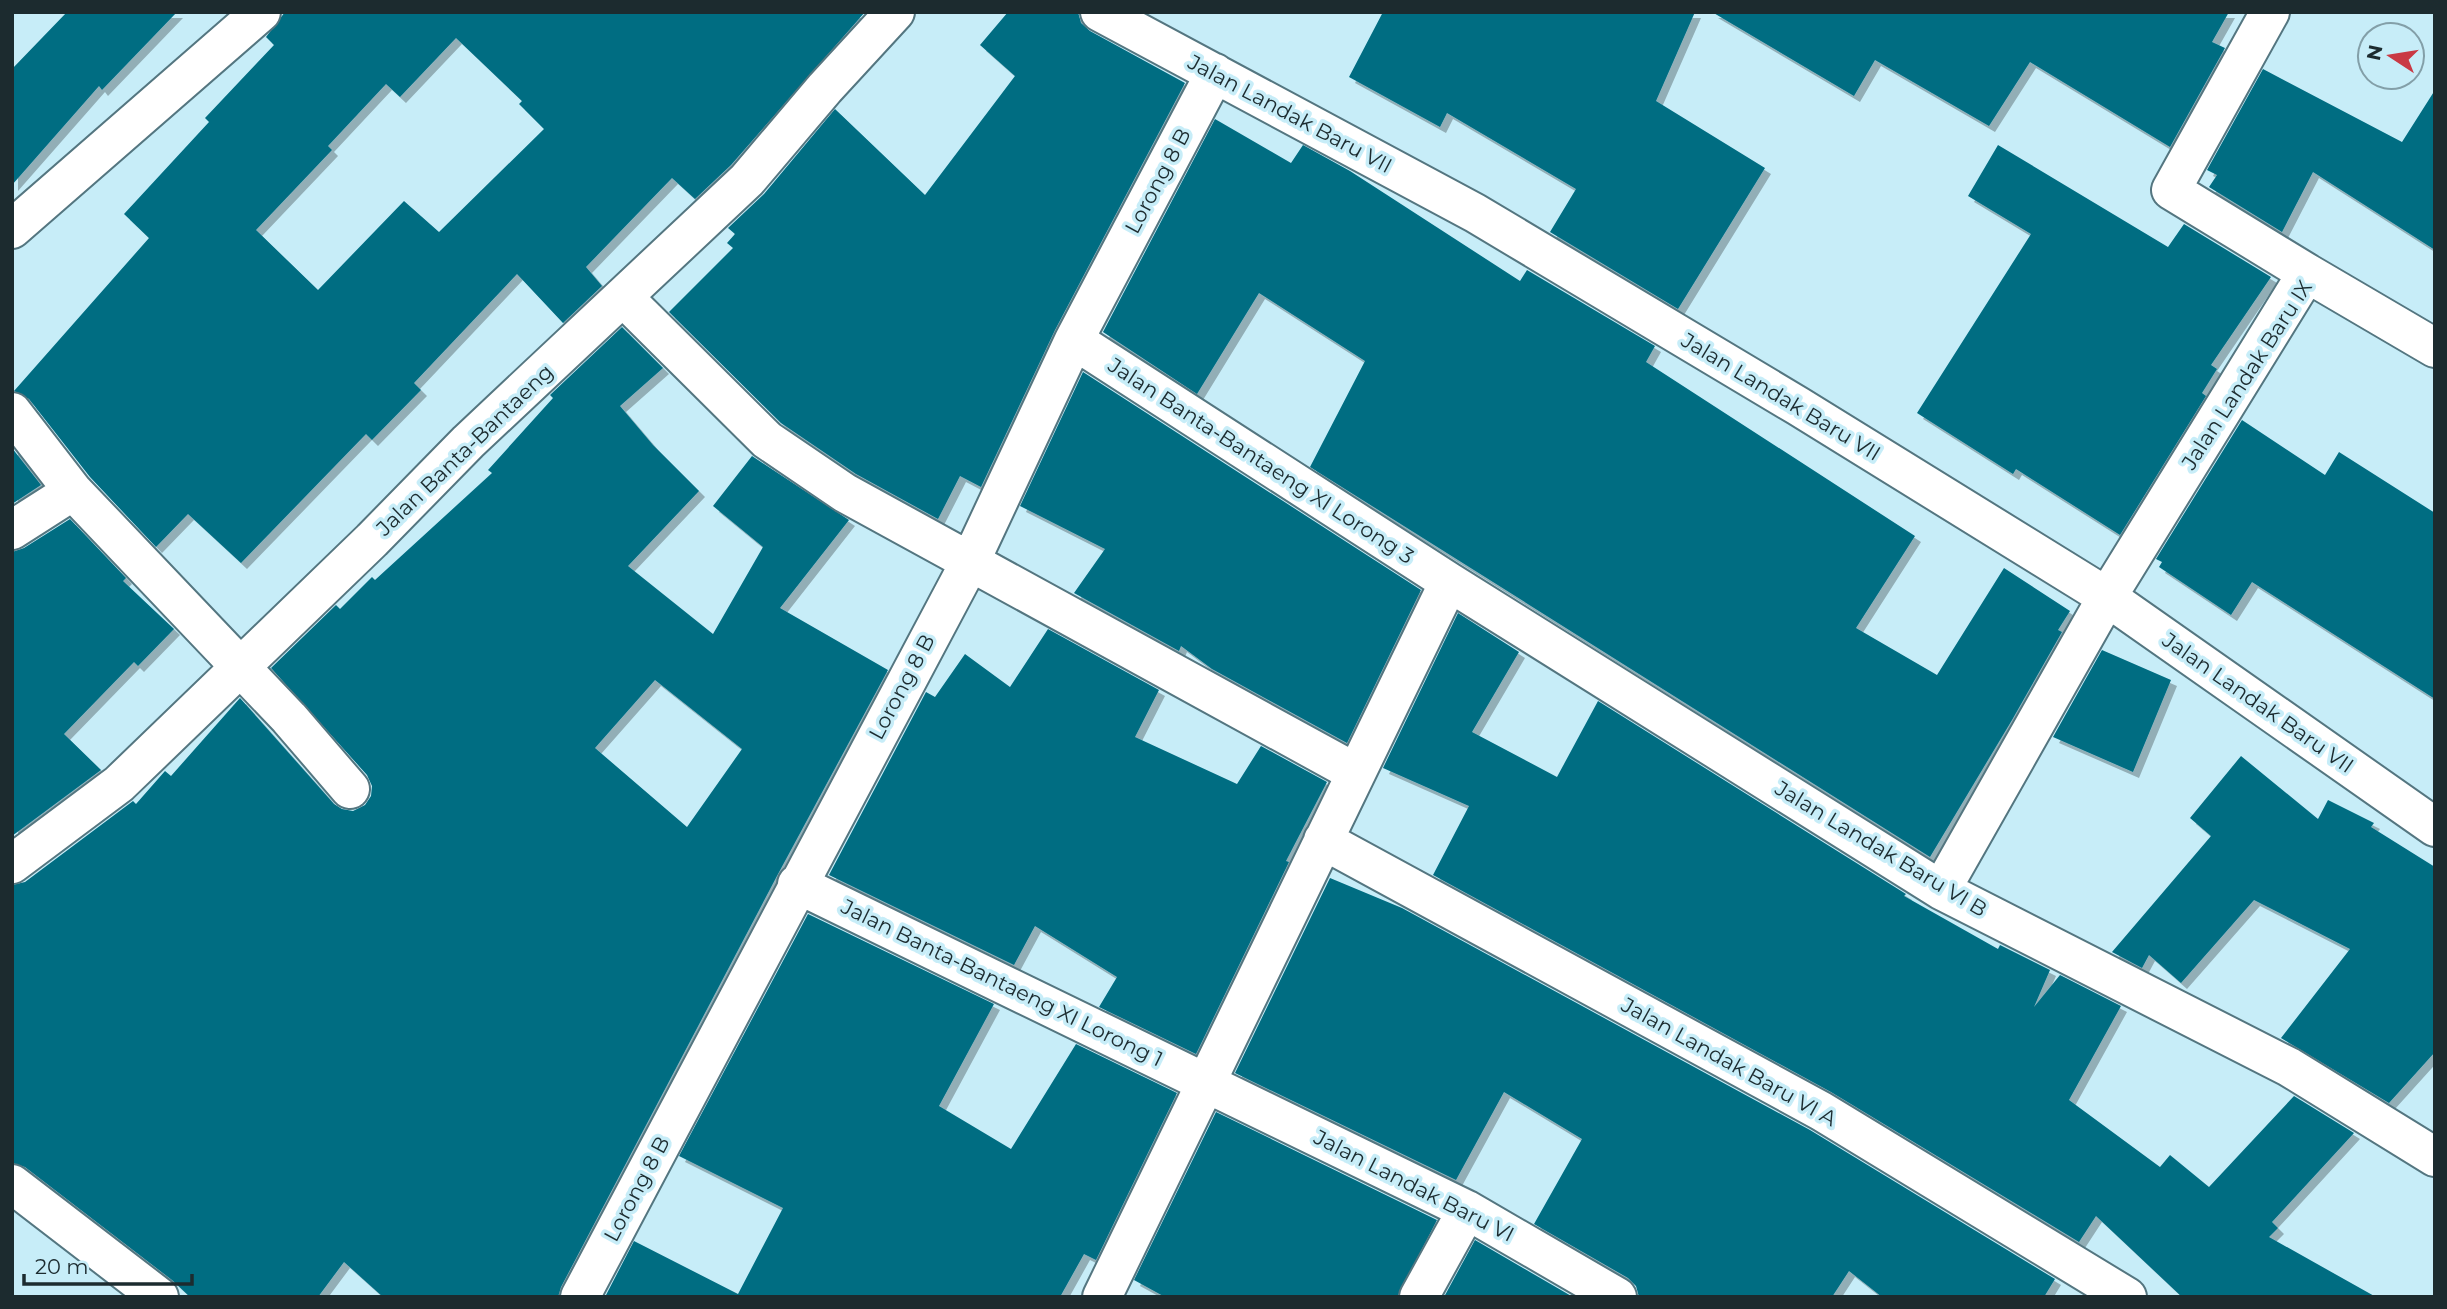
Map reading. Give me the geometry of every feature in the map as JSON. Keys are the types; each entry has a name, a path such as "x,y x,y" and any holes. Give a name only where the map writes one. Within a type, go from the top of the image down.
{"street":[{"path":"12,229 261,12"},
{"name":"Jalan Banta-Bantaeng","path":"12,864 119,784 468,442 747,180 825,88 895,12"},
{"name":"Jalan Landak Baru VII","path":"1100,12 1475,213 1798,406 2107,597 2435,827"},
{"path":"2270,12 2171,190 2307,273"},
{"name":"Lorong 8 B","path":"580,1297 970,562 1074,340 1215,73"},
{"name":"Jalan Landak Baru IX","path":"1941,890 2107,597 2307,273 2435,348"},
{"path":"624,298 767,440 845,493 1356,773"},
{"name":"Jalan Banta-Bantaeng XI Lorong 3","path":"1074,340 1448,582"},
{"path":"12,412 73,491 351,789"},
{"path":"12,530 73,491"},
{"path":"1102,1297 1448,582"},
{"name":"Jalan Landak Baru VI B","path":"1448,582 1941,890 2290,1067 2435,1157"},
{"name":"Jalan Landak Baru VI A","path":"1323,840 1821,1111 2127,1297"},
{"name":"Jalan Banta-Bantaeng XI Lorong 1","path":"797,884 1208,1082"},
{"name":"Jalan Landak Baru VI","path":"1208,1082 1467,1210 1617,1297"},
{"path":"12,1184 159,1297"},
{"path":"1419,1297 1467,1210"}],"building":[{"path":"67,12 177,12 102,90 99,86 12,185 12,69"},
{"path":"285,12 865,12 731,165 695,199 672,178 586,267 602,286 563,323 517,274 414,383 421,390 372,440 366,434 241,563 188,514 156,547 90,477 29,399 14,391 149,238 124,214 209,122 205,118 274,45 266,37","holes":["456,38 522,101 519,104 544,129 439,232 404,201 318,290 256,230 332,150 328,146 386,84 400,97"]},
{"path":"1008,12 1078,12 1081,23 1090,31 1185,83 1055,330 981,487 960,476 938,519 856,474 781,423 669,312 733,248 727,243 735,234 728,228 764,194 835,109 925,195 1015,76 980,45"},
{"path":"1383,12 1695,12 1656,101 1765,168 1678,309 1550,232 1576,189 1447,113 1440,127 1349,77"},
{"path":"1712,12 2229,12 2212,42 2225,48 2170,147 2030,62 1989,126 1875,60 1854,96"},
{"path":"2263,69 2402,142 2435,90 2435,250 2313,172 2282,232 2209,187 2217,175 2207,170"},
{"path":"1215,119 1291,163 1303,145 1350,171 1520,281 1527,270 1655,346 1646,362 1915,536 1856,628 1937,675 2004,568 2070,611 2058,630 2062,632 2012,720 1930,857 1310,467 1365,361 1259,293 1197,394 1103,332"},
{"path":"1998,145 2168,247 2184,224 2271,277 2211,365 2217,369 2202,393 2206,396 2120,535 2016,469 2013,474 1917,413 2031,234 1968,196"},
{"path":"622,327 663,368 620,406 653,445 699,491 628,566 713,634 763,547 713,506 752,456 849,520 780,608 888,670 778,874 558,1297 383,1297 344,1262 318,1297 190,1297 172,1280 25,1167 12,1163 12,885 25,882 133,801 136,804 165,771 171,776 240,698 334,804 353,811 365,805 371,796 372,786 367,775 271,668 336,605 340,609 372,577 375,580 492,473 488,470 553,398 550,395","holes":["655,680 742,749 687,827 595,748"]},
{"path":"1083,372 1421,590 1347,743 1212,669 1181,646 1179,651 1074,593 1105,549 1020,506"},
{"path":"2242,420 2325,475 2339,452 2435,513 2435,699 2252,582 2231,615 2159,567 2162,562 2156,559"},
{"path":"12,448 41,485 12,504"},
{"path":"70,519 126,578 123,581 174,629 138,666 134,662 64,734 101,770 12,836 12,552 24,548"},
{"path":"1458,613 1519,652 1472,732 1557,777 1598,701 1906,894 1904,896 1998,949 2000,945 2050,970 2034,1007 2060,975 2121,1006 2069,1100 2160,1167 2170,1155 2209,1187 2294,1096 2354,1133 2272,1222 2278,1228 2269,1237 2376,1297 2182,1297 2096,1216 2079,1242 1831,1092 1433,875 1469,806 1383,768"},
{"path":"1048,629 1159,690 1135,737 1237,784 1261,746 1327,782 1286,861 1289,862 1196,1054 1099,1007 1117,977 1035,926 1014,965 829,875 926,692 935,697 965,654 1010,687"},
{"path":"2102,650 2171,680 2133,772 2053,737"},
{"path":"2241,756 2318,819 2328,800 2374,823 2371,827 2435,867 2435,1052 2389,1103 2281,1038 2350,949 2254,900 2181,983 2149,955 2142,968 2112,952 2211,836 2190,818"},
{"path":"1330,878 1402,908 1810,1130 2055,1279 2044,1297 1882,1297 1849,1271 1832,1297 1639,1297 1636,1286 1628,1278 1534,1224 1582,1139 1504,1092 1456,1180 1235,1073"},
{"path":"808,914 994,1004 939,1106 1011,1149 1076,1044 1177,1093 1096,1260 1084,1254 1060,1297 605,1297 634,1241 738,1294 783,1208 679,1156"},
{"path":"1216,1112 1437,1220 1397,1297 1165,1297 1134,1280"},
{"path":"1475,1240 1573,1297 1444,1297"}]}
